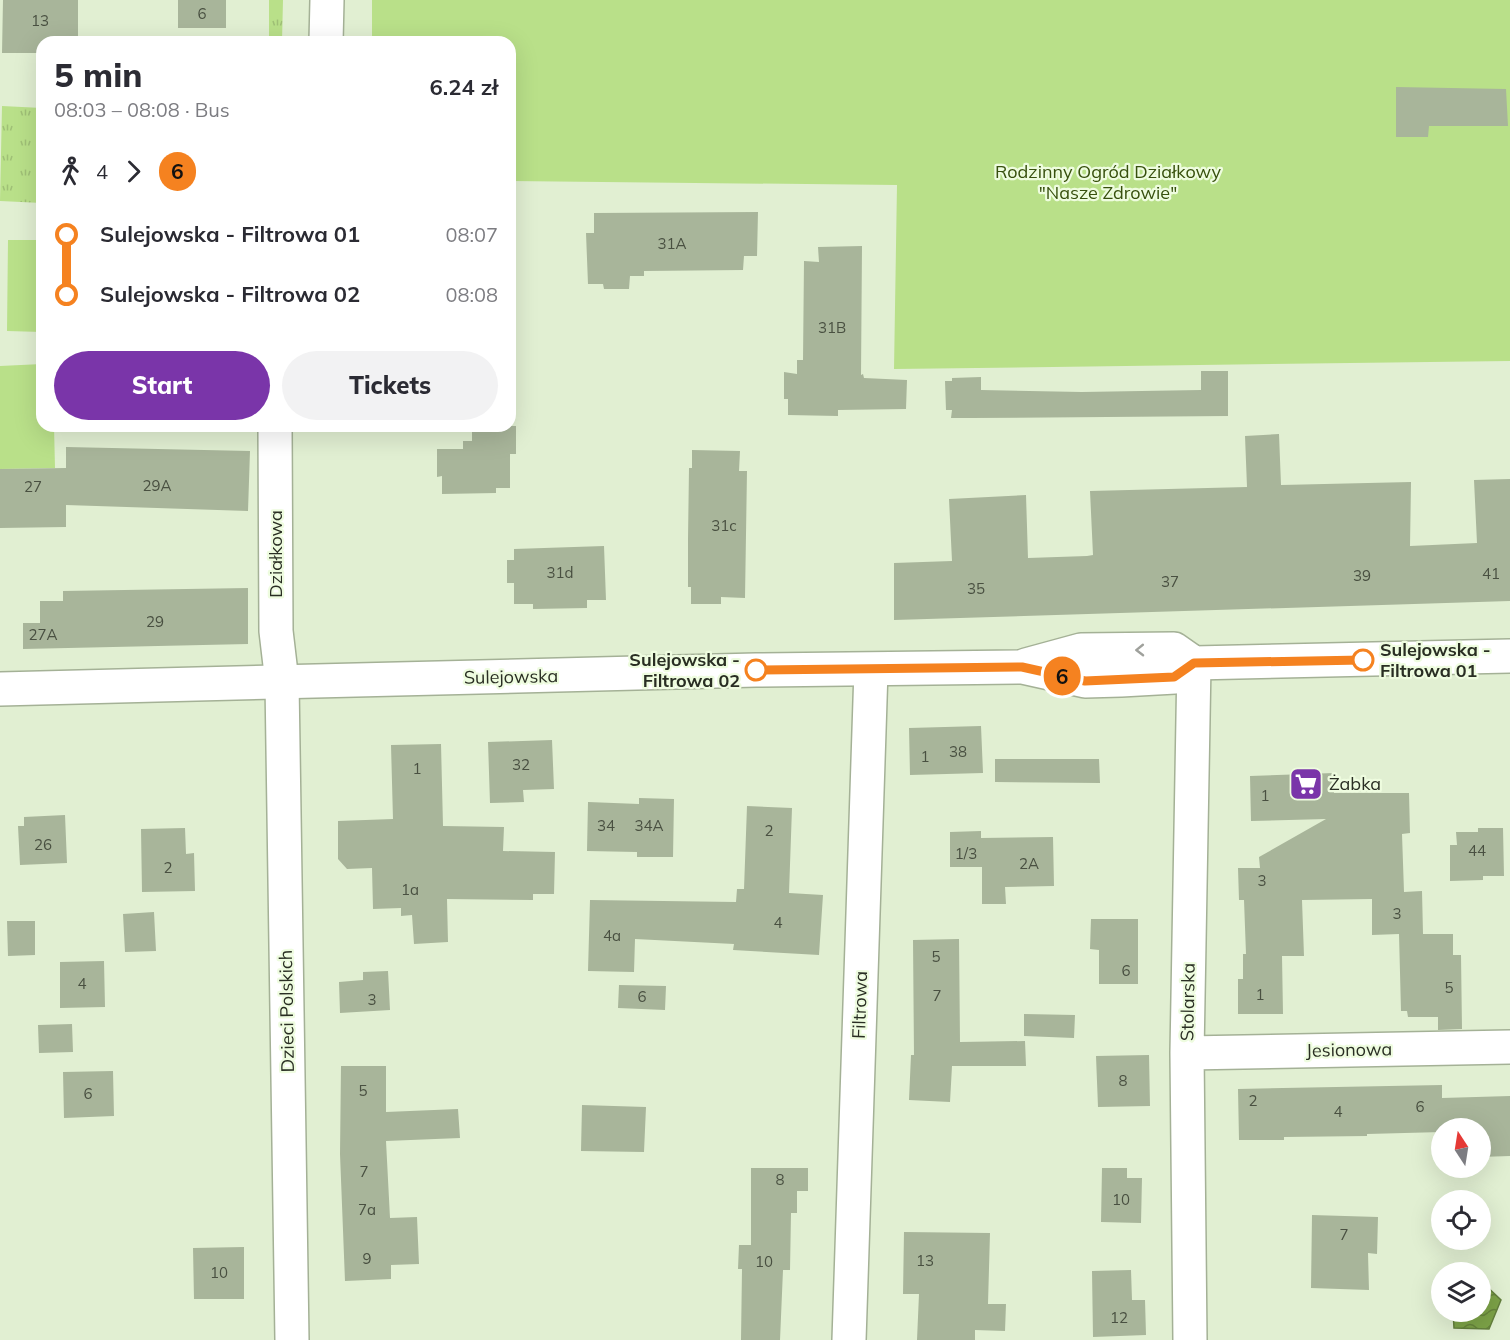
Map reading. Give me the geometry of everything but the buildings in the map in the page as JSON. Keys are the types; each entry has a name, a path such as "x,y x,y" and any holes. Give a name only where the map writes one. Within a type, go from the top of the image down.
{"street":[{"path":"326,36 327,0"},
{"name":"Działkowa","path":"276,432 276,631 282,682"},
{"name":"Sulejowska","path":"0,689 1022,667 1081,650 1173,649 1194,663 1510,656"},
{"name":"Stolarska","path":"1190,1340 1187,1053 1194,663"},
{"name":"Filtrowa","path":"849,1340 872,670"},
{"name":"Dzieci Polskich","path":"282,682 292,1340"},
{"name":"Jesionowa","path":"1187,1053 1510,1047"}],"green space":[{"path":"269,0 283,0 282,36 269,36"},
{"name":"Rodzinny Ogród Działkowy \"Nasze Zdrowie\"","path":"372,0 1510,0 1510,361 894,369 897,185 516,181 516,36 372,36"},
{"path":"2,106 36,108 36,203 0,201"},
{"path":"8,240 36,240 36,332 7,331"},
{"path":"36,364 36,432 54,432 55,468 0,469 0,366"}],"water":[{"path":"1491,1290 1501,1300 1489,1329 1454,1328 1454,1322 1491,1322"}],"bus line":[{"name":"6","path":"756,670 1022,667 1085,681 1103,681 1174,677 1194,663 1363,660"}],"place":[{"name":"Sulejowska - Filtrowa 01","path":"1363,660"},
{"name":"Sulejowska - Filtrowa 02","path":"756,670"},
{"name":"Żabka","path":"1306,784"}]}
